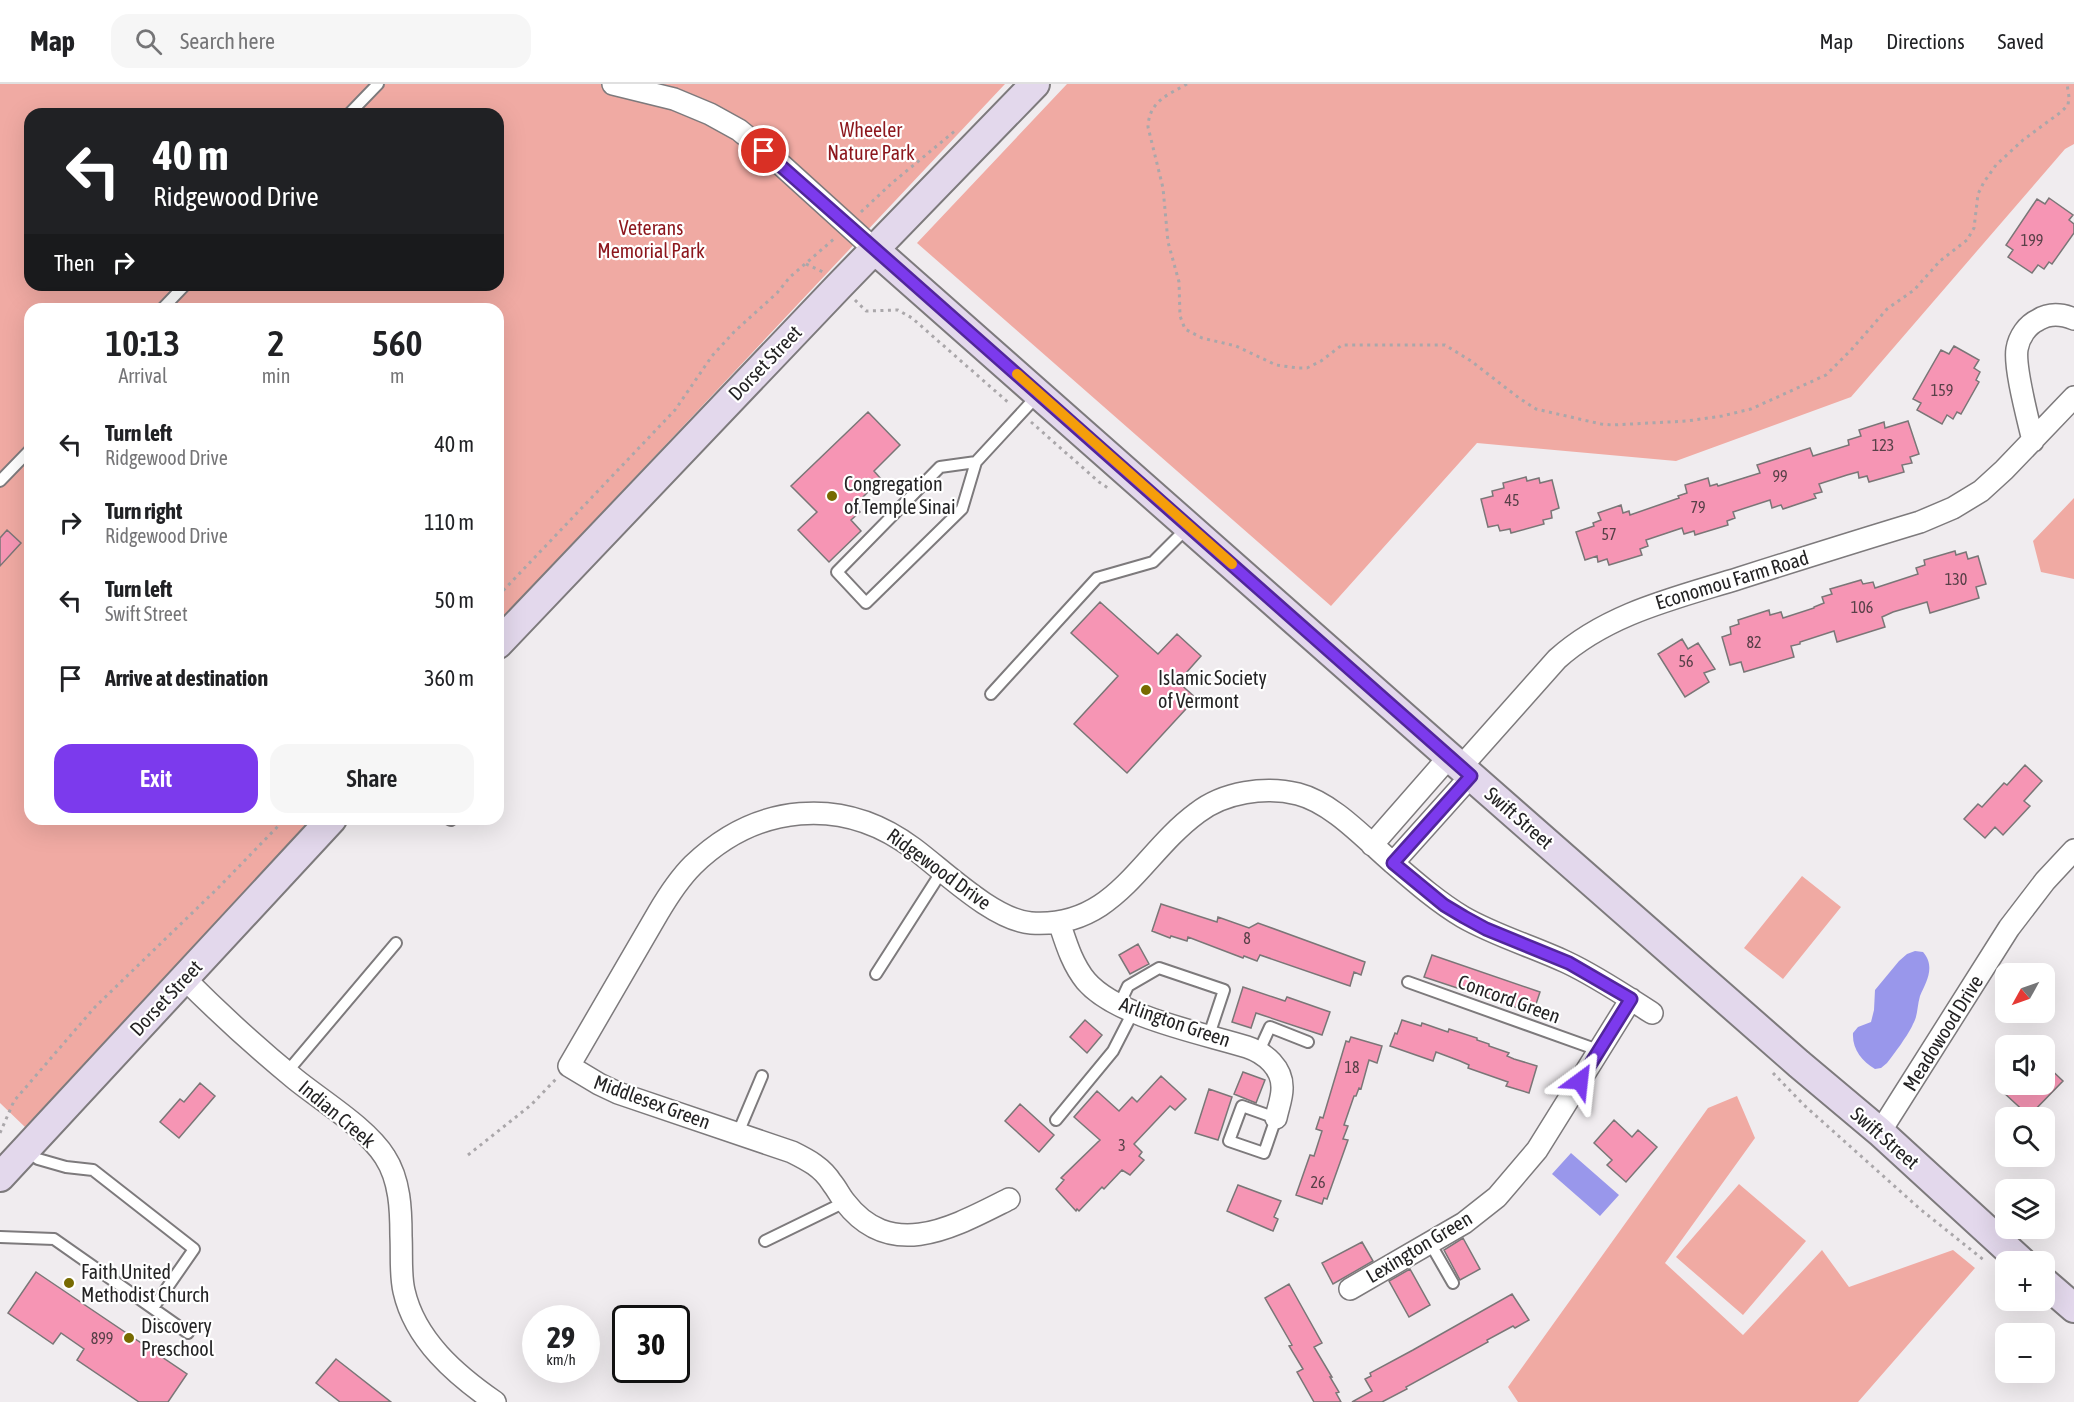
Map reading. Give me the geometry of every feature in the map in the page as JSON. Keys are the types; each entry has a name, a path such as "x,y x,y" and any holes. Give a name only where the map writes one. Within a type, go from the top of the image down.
{"street":[{"name":"Swift Street","path":"613,84 674,99 710,114 739,130 1799,1064 1880,1132 2010,1251"},
{"name":"Dorset Street","path":"504,638 874,249 1035,84"},
{"path":"2032,441 2016,358 2019,343 2026,329 2038,320 2060,315 2074,319"},
{"name":"Economou Farm Road","path":"1460,766 1557,659 1572,646 1607,624 1636,610 1953,508 1981,491 2074,397"},
{"path":"1372,845 1460,766"},
{"path":"1393,863 1460,766"},
{"name":"Ridgewood Drive","path":"568,1066 670,893 694,865 730,838 748,828 789,814 809,812 848,815 894,834 996,910 1011,918 1027,923 1059,922 1081,916 1113,897 1179,828 1213,803 1248,792 1297,794 1311,798 1333,811 1444,905 1486,929 1569,963 1652,1013"},
{"name":"Dorset Street","path":"0,1177 326,825"},
{"name":"Meadowood Drive","path":"1880,1132 2009,928 2045,881 2074,850"},
{"name":"Arlington Green","path":"1059,922 1069,951 1086,981 1095,990 1126,1008 1259,1051 1276,1067 1281,1077 1282,1089 1276,1118"},
{"name":"Indian Creek","path":"184,978 287,1072 365,1135 386,1158 401,1206 402,1279 413,1316 447,1364 495,1402"},
{"name":"Lexington Green","path":"1350,1289 1464,1223 1497,1197 1537,1150 1631,999"},
{"name":"Middlesex Green","path":"568,1066 618,1093 792,1152 815,1164 845,1202 862,1220 874,1227 899,1234 913,1235 943,1230 1009,1199"},
{"path":"2055,1292 2074,1308"}],"lane":[{"path":"355,108 378,84"},
{"path":"168,303 179,291"},
{"path":"976,462 940,467 837,572 866,603 962,509 976,462 1040,394"},
{"path":"0,480 24,456"},
{"path":"991,694 1097,578 1153,562 1190,526"},
{"path":"876,975 942,871"},
{"path":"287,1072 396,943"},
{"path":"1056,1120 1113,1051 1126,1008 1128,986 1159,968 1224,990 1209,1035"},
{"name":"Concord Green","path":"1408,982 1598,1050"},
{"path":"1259,1051 1270,1026 1308,1042"},
{"path":"738,1133 762,1076"},
{"path":"1242,1106 1276,1118 1264,1153 1229,1141 1242,1106"},
{"path":"25,1149 38,1159 66,1167 93,1170 194,1248 153,1308"},
{"path":"765,1241 845,1202"},
{"path":"0,1237 54,1239 188,1333"},
{"path":"1430,1243 1453,1283"}],"path":[{"path":"1187,84 1166,96 1151,109 1148,116 1148,127 1163,188 1168,242 1179,282 1180,316 1185,329 1202,338 1236,346 1276,365 1298,368 1307,368 1321,361 1342,345 1445,345 1471,361 1536,409 1612,425 1687,421 1722,416 1751,409 1826,375 1887,309 1914,290 1940,261 1967,240 1974,228 1978,194 1984,182 1996,165 2023,140 2068,105 2067,84"},
{"path":"504,590 675,410 712,356 734,332 892,183 963,126"},
{"path":"806,264 826,273"},
{"path":"0,1132 14,1101 95,1007 219,887 279,825"},
{"path":"468,1155 531,1105 568,1066"}],"green space":[{"name":"Veterans Memorial Park","path":"0,84 1005,84 504,617 504,303 24,303 24,825 308,825 25,1127 0,1103"},
{"path":"1067,84 2074,84 2074,144 2065,149 1851,397 1676,461 1477,443 1331,606 917,243"},
{"path":"2074,498 2074,579 2041,572 2033,541"},
{"path":"1802,876 1841,907 1783,979 1744,948"},
{"path":"1737,1096 1755,1138 1665,1263 1743,1335 1822,1250 1849,1287 1953,1250 1975,1268 1858,1402 1518,1402 1508,1387 1708,1108"},
{"path":"1739,1184 1806,1241 1743,1315 1676,1257"}],"shaded area":[{"path":"1915,951 1923,952 1929,963 1927,980 1920,996 1916,1018 1887,1063 1875,1069 1859,1054 1854,1044 1853,1033 1858,1027 1871,1022 1875,990 1899,961"},
{"path":"1571,1153 1619,1195 1600,1216 1552,1174"}],"building":[{"path":"2049,198 2073,215 2069,220 2074,224 2074,233 2052,264 2049,262 2044,269 2038,265 2032,273 2008,257 2013,250 2006,245 2037,199 2045,204"},
{"path":"1954,346 1979,360 1974,368 1980,372 1976,380 1979,382 1961,414 1957,412 1953,419 1947,415 1942,424 1917,410 1921,403 1913,399 1941,350 1949,354"},
{"name":"Congregation of Temple Sinai","path":"868,412 900,445 874,471 881,479 854,506 860,512 851,520 861,531 829,562 798,530 817,512 791,486"},
{"path":"1908,421 1919,454 1910,457 1912,463 1902,465 1904,472 1869,482 1867,476 1859,478 1858,472 1847,475 1819,484 1822,492 1814,494 1816,498 1783,509 1781,505 1772,508 1770,500 1733,512 1735,518 1727,521 1728,525 1695,535 1694,531 1684,534 1682,528 1646,540 1648,546 1640,549 1642,555 1609,565 1607,559 1598,562 1597,556 1585,560 1576,532 1594,526 1593,523 1601,520 1598,513 1621,505 1623,513 1629,511 1630,515 1679,498 1678,496 1687,493 1685,485 1708,478 1710,486 1717,484 1718,486 1760,473 1757,465 1810,448 1813,456 1849,445 1848,440 1861,436 1859,430 1884,422 1885,428"},
{"path":"1526,477 1527,481 1539,478 1540,483 1552,480 1559,508 1551,511 1552,518 1543,520 1544,524 1511,533 1510,529 1500,531 1498,525 1488,527 1481,499 1493,496 1492,491 1504,488 1503,483"},
{"path":"7,530 21,543 0,566 0,538"},
{"path":"1955,551 1956,555 1966,552 1968,559 1978,556 1986,584 1976,587 1979,598 1930,613 1927,602 1893,612 1882,617 1885,627 1837,642 1834,631 1791,646 1794,657 1744,672 1741,662 1730,665 1722,637 1731,634 1730,627 1739,624 1738,620 1769,610 1770,615 1781,612 1783,618 1824,603 1822,597 1832,594 1830,589 1861,580 1863,584 1873,582 1875,588 1918,574 1916,568 1925,565 1924,560"},
{"name":"Islamic Society of Vermont","path":"1100,602 1158,654 1177,634 1201,656 1178,682 1196,698 1127,773 1074,724 1118,676 1071,633"},
{"path":"1682,639 1688,649 1698,643 1715,669 1704,673 1709,682 1685,697 1658,654"},
{"path":"2025,765 2042,781 2024,801 2030,806 2003,835 1995,827 1985,838 1964,819 1978,804 1982,807 2004,783 2007,785"},
{"path":"1161,904 1217,922 1218,917 1249,928 1258,923 1365,962 1361,975 1354,972 1350,986 1260,955 1257,961 1188,937 1187,941 1171,936 1170,938 1152,931"},
{"path":"1138,944 1149,964 1130,974 1119,955"},
{"path":"1432,955 1540,992 1533,1013 1424,977"},
{"path":"1243,987 1285,1001 1287,997 1330,1012 1322,1035 1256,1013 1251,1028 1232,1022"},
{"path":"1085,1020 1102,1035 1087,1053 1070,1037"},
{"path":"1402,1020 1421,1026 1422,1023 1448,1032 1449,1029 1477,1038 1489,1046 1509,1053 1507,1056 1537,1066 1529,1093 1506,1086 1508,1082 1468,1068 1469,1065 1436,1052 1433,1061 1390,1046"},
{"path":"1351,1037 1382,1046 1377,1063 1369,1060 1361,1089 1359,1088 1354,1096 1344,1125 1348,1126 1343,1139 1348,1140 1327,1199 1324,1198 1322,1204 1296,1195 1310,1155 1314,1156 1322,1131 1316,1129 1320,1117 1323,1118 1346,1041 1349,1042"},
{"path":"1243,1072 1265,1080 1256,1103 1234,1094"},
{"path":"2055,1073 2063,1081 2055,1089"},
{"path":"1161,1076 1186,1099 1175,1110 1170,1106 1134,1144 1142,1152 1139,1156 1144,1160 1130,1175 1122,1170 1104,1189 1102,1187 1079,1211 1077,1209 1076,1211 1056,1189 1064,1180 1061,1178 1100,1140 1074,1117 1097,1091 1119,1111 1132,1097 1137,1102"},
{"path":"200,1083 215,1096 179,1138 160,1122 180,1099 184,1102"},
{"path":"1209,1089 1232,1097 1218,1140 1195,1133"},
{"path":"2006,1095 2049,1095 2038,1107 2019,1107"},
{"path":"1020,1104 1054,1135 1039,1152 1005,1121"},
{"path":"1614,1120 1632,1137 1638,1130 1657,1147 1626,1182 1607,1165 1612,1160 1594,1143"},
{"path":"1238,1185 1281,1201 1274,1217 1278,1219 1273,1231 1227,1211"},
{"path":"1463,1238 1480,1269 1460,1280 1444,1250"},
{"path":"1362,1242 1373,1261 1333,1284 1322,1263"},
{"path":"1410,1269 1430,1305 1409,1317 1389,1281"},
{"name":"Faith United Methodist Church","path":"36,1272 187,1374 168,1402 139,1402 77,1360 84,1349 61,1333 53,1344 8,1313"},
{"path":"1289,1284 1322,1343 1314,1347 1332,1377 1330,1377 1339,1392 1336,1393 1341,1402 1314,1402 1297,1372 1303,1369 1265,1298"},
{"path":"1512,1294 1529,1320 1487,1340 1488,1342 1382,1402 1352,1402 1372,1391 1365,1379 1371,1376 1370,1373"},
{"path":"336,1359 391,1402 340,1402 316,1383"}],"slow traffic":[{"path":"1017,374 1232,564"}],"place":[{"name":"Congregation of Temple Sinai","path":"832,496"},
{"name":"Islamic Society of Vermont","path":"1146,690"},
{"name":"Faith United Methodist Church","path":"69,1283"},
{"name":"Discovery Preschool","path":"129,1338"}],"route":[{"path":"764,151 1471,776 1393,863 1444,905 1464,917 1486,929 1569,963 1631,999 1580,1081"}],"park label":[{"name":"Wheeler Nature Park","path":"871,142"}]}
